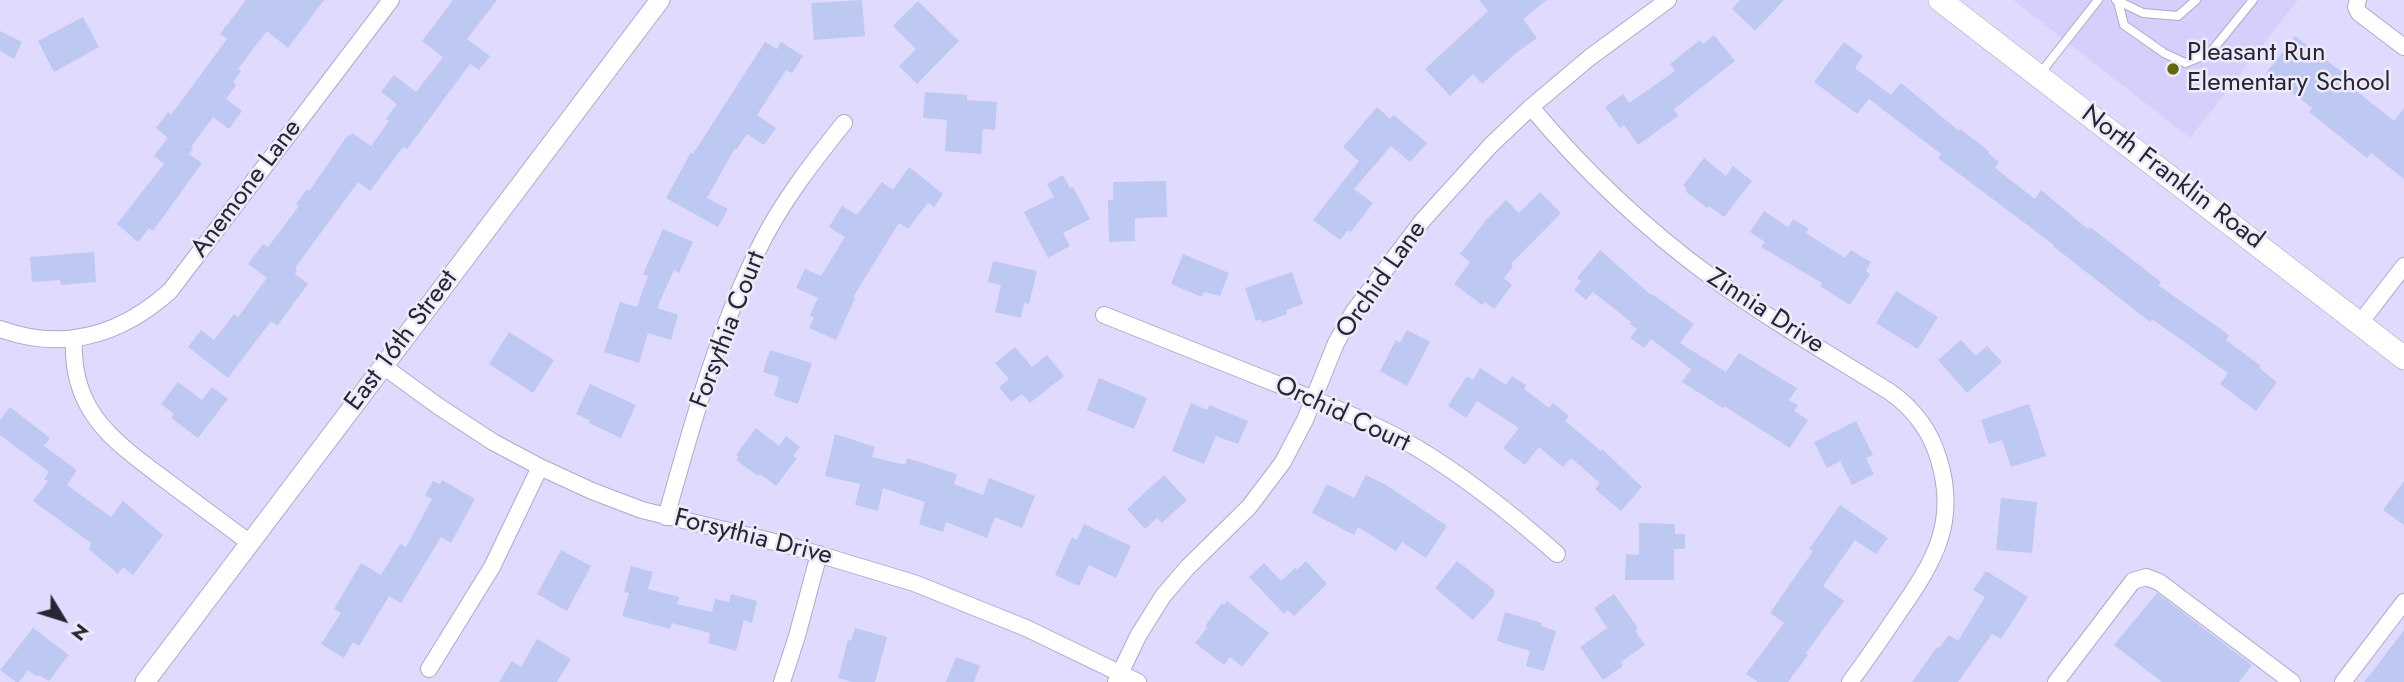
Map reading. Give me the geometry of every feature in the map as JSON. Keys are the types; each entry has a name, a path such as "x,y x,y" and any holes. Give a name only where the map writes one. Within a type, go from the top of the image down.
{"main road":[{"name":"North Franklin Road","path":"1940,0 2404,358"}],"street":[{"name":"Anemone Lane","path":"0,329 47,339 100,333 135,319 170,291 391,0"},
{"name":"East 16th Street","path":"145,682 660,0"},
{"name":"Orchid Lane","path":"1118,678 1138,636 1163,596 1187,568 1249,507 1273,477 1297,437 1336,343 1365,296 1453,185 1531,107 1589,58 1668,0"},
{"path":"2358,0 2356,7 2359,13 2404,47"},
{"name":"Zinnia Drive","path":"1531,107 1581,164 1686,258 1731,291 1890,392 1910,409 1928,432 1936,448 1943,474 1946,511 1942,538 1927,572 1850,682"},
{"name":"Forsythia Court","path":"666,517 710,366 753,260 790,195 844,123"},
{"path":"2360,323 2404,266"},
{"name":"Orchid Court","path":"1104,314 1314,399 1417,448 1499,505 1557,554"},
{"path":"74,338 74,366 78,385 101,427 121,447 250,543"},
{"name":"Forsythia Drive","path":"383,366 469,427 541,467 616,500 666,517 819,554 914,583 1026,628 1118,678 1138,682"},
{"path":"429,668 492,566 541,467"},
{"path":"782,682 819,554"},
{"path":"2056,682 2133,581 2146,578 2160,582 2292,682"},
{"path":"2343,682 2404,602"}],"lane":[{"path":"2039,76 2098,0"},
{"path":"2117,1 2143,13 2178,16 2196,0"},
{"path":"2117,1 2124,25 2185,63 2210,53 2253,0"}],"shaded area":[{"name":"Pleasant Run Elementary School","path":"2013,0 2298,0 2190,138"}],"building":[{"path":"246,0 324,0 288,48 267,31 238,69 241,71 233,82 236,85 226,99 242,111 229,129 213,117 191,147 193,148 189,154 202,163 153,231 149,228 138,242 117,224 164,164 154,156 168,138 156,128 168,112 171,115 227,39 220,34"},
{"path":"453,0 497,0 467,39 490,56 479,70 470,64 407,149 403,147 370,191 358,182 295,268 295,274 308,284 277,326 271,321 228,378 188,347 201,330 214,340 234,314 238,317 267,278 248,264 263,244 268,247 299,206 296,204 307,189 309,191 348,135 352,133 371,146 389,121 386,119 397,104 381,92 394,75 416,92 443,57 422,41"},
{"path":"862,0 865,36 814,40 811,3"},
{"path":"1479,0 1547,0 1523,19 1537,38 1482,84 1473,74 1450,96 1425,69 1488,11"},
{"path":"1740,0 1784,0 1755,31 1732,9"},
{"path":"918,1 959,41 917,84 899,66 916,49 893,26"},
{"path":"83,17 99,47 54,72 38,41"},
{"path":"0,31 22,42 14,59 0,51"},
{"path":"1714,35 1735,61 1674,109 1678,116 1638,145 1624,125 1620,128 1605,107 1623,94 1629,103 1675,71 1670,64 1700,40 1703,44"},
{"path":"2295,36 2343,73 2339,77 2394,121 2404,108 2404,179 2371,153 2367,158 2309,112 2312,108 2266,73"},
{"path":"765,42 777,49 781,42 803,56 792,73 786,70 757,115 776,128 764,145 747,134 737,149 735,148 707,198 728,209 718,227 666,198 691,152 693,154"},
{"path":"1844,42 1863,56 1855,68 1891,95 1901,83 1959,131 1960,129 1989,151 1999,162 1995,168 2035,199 2041,190 2089,230 2090,227 2161,282 2158,285 2229,335 2226,340 2261,366 2259,368 2277,382 2256,411 2220,384 2228,373 2152,319 2150,322 2054,245 1938,158 1941,154 1869,99 1857,114 1814,82"},
{"path":"925,92 967,95 967,100 997,102 995,130 983,129 981,154 945,151 947,120 923,118"},
{"path":"1377,107 1390,119 1394,115 1427,143 1410,162 1391,146 1354,189 1373,203 1351,232 1348,230 1340,240 1313,220 1359,161 1343,147"},
{"path":"1704,158 1726,176 1733,166 1752,181 1724,217 1685,191 1687,189 1683,185"},
{"path":"909,167 943,194 934,207 928,203 908,229 899,223 853,297 855,298 836,340 809,328 814,318 810,315 818,298 796,288 805,269 821,276 845,237 829,227 842,206 857,215 882,182 893,190"},
{"path":"1063,175 1070,188 1073,187 1090,219 1063,233 1070,246 1048,258 1024,212 1054,197 1047,184"},
{"path":"1166,181 1167,217 1135,218 1135,241 1109,242 1108,200 1113,200 1113,182"},
{"path":"1540,192 1561,213 1511,264 1513,266 1504,278 1512,285 1494,309 1485,302 1482,305 1454,284 1470,262 1460,254 1486,220 1506,200 1519,213"},
{"path":"1764,211 1788,227 1793,219 1809,229 1806,233 1845,258 1851,250 1871,262 1866,271 1870,274 1850,305 1820,286 1822,283 1761,247 1765,242 1750,232"},
{"path":"663,229 693,242 679,273 674,270 657,308 678,315 671,340 648,333 639,363 604,352 620,302 637,307 648,276 643,274"},
{"path":"1600,250 1651,295 1694,324 1680,343 1726,372 1739,353 1797,388 1789,400 1798,405 1794,411 1808,420 1790,448 1682,382 1691,369 1651,339 1644,348 1630,338 1637,329 1593,292 1586,300 1574,290 1581,281 1577,278"},
{"path":"94,252 96,282 61,285 60,280 32,282 30,257"},
{"path":"1183,254 1229,273 1220,296 1204,292 1202,297 1171,284"},
{"path":"993,261 1037,271 1029,304 1024,303 1021,318 995,312 1001,285 988,282"},
{"path":"1292,272 1303,304 1286,310 1287,314 1262,323 1261,319 1256,321 1245,288"},
{"path":"1896,291 1938,317 1918,349 1876,323"},
{"path":"1407,330 1430,342 1407,386 1380,371 1396,340 1400,343"},
{"path":"509,332 554,360 533,393 489,364"},
{"path":"1961,340 1976,356 1987,346 2002,362 1967,393 1938,360"},
{"path":"1015,347 1032,367 1047,355 1064,376 1030,403 1022,394 1011,402 999,387 1009,379 995,363"},
{"path":"770,350 812,363 798,404 774,396 779,377 763,372"},
{"path":"1480,368 1506,385 1512,376 1526,385 1524,389 1549,408 1553,403 1569,416 1565,421 1601,451 1602,449 1642,487 1621,511 1595,489 1600,483 1571,458 1563,467 1539,447 1525,465 1503,448 1519,428 1477,401 1466,418 1448,406 1467,376 1473,380"},
{"path":"1099,378 1147,398 1134,429 1087,410"},
{"path":"178,382 202,400 212,387 228,399 198,438 171,418 174,414 161,404"},
{"path":"590,384 636,405 621,438 576,414"},
{"path":"1191,403 1207,410 1209,405 1248,421 1238,444 1216,436 1204,464 1172,451"},
{"path":"2029,404 2046,456 2011,467 2002,440 1989,444 1981,420"},
{"path":"10,407 50,438 44,446 77,470 67,485 111,517 123,501 163,535 133,575 123,567 118,574 89,549 91,543 33,501 48,481 44,479 49,472 0,435 0,420"},
{"path":"1856,421 1873,455 1866,458 1874,474 1852,485 1840,461 1827,468 1814,442"},
{"path":"756,428 779,446 786,436 800,447 793,456 797,458 776,486 736,460 739,457 736,455"},
{"path":"835,434 875,447 872,457 905,465 907,458 957,474 954,484 983,495 989,478 1035,496 1022,528 995,517 987,538 946,522 943,532 919,524 925,502 883,488 878,511 855,505 860,484 825,476"},
{"path":"1164,475 1187,500 1162,523 1157,518 1145,529 1127,509"},
{"path":"1366,475 1386,485 1447,526 1426,558 1402,542 1396,551 1358,527 1354,535 1312,513 1327,484 1354,498"},
{"path":"442,480 475,499 451,543 441,537 401,603 389,596 359,646 353,642 344,658 321,644 341,613 334,609 361,563 381,575 400,544 406,547 432,499 425,495 433,481 440,484"},
{"path":"2404,481 2404,525 2383,510"},
{"path":"2001,498 2037,502 2032,553 1996,550"},
{"path":"1840,505 1888,538 1876,554 1855,540 1823,586 1844,601 1806,653 1808,655 1788,682 1758,682 1746,674 1784,623 1770,613 1813,551 1809,549"},
{"path":"1639,523 1675,524 1675,534 1685,534 1685,549 1674,549 1674,580 1625,580 1626,554 1639,555"},
{"path":"1084,524 1131,546 1116,578 1089,565 1079,586 1055,575 1072,537 1077,540"},
{"path":"561,550 591,566 567,611 537,594"},
{"path":"1306,561 1327,584 1294,616 1287,610 1284,614 1249,577 1264,563 1281,581"},
{"path":"1457,561 1494,590 1494,596 1473,620 1435,588"},
{"path":"631,566 653,572 648,589 679,597 677,604 712,612 715,599 729,602 731,594 757,601 752,623 744,620 736,651 708,643 710,633 672,623 670,629 622,616 629,593 624,592"},
{"path":"1986,571 2028,597 2001,639 1992,634 1958,682 1912,682 1949,635 1958,641 1985,597 1973,590"},
{"path":"2157,593 2252,665 2239,682 2162,682 2114,645"},
{"path":"1614,594 1638,628 1635,631 1645,645 1621,662 1623,666 1603,680 1580,647 1607,628 1594,608"},
{"path":"1227,601 1269,633 1242,667 1230,657 1224,665 1195,643 1222,603 1224,605"},
{"path":"1505,612 1542,623 1541,626 1556,631 1544,671 1526,666 1530,651 1497,641"},
{"path":"33,628 69,655 49,681 28,670 19,682 16,682 0,670"},
{"path":"855,628 887,637 875,682 853,682 838,678 848,640 851,641"},
{"path":"2404,630 2404,682 2364,682 2382,659"},
{"path":"537,639 571,659 557,682 499,682 512,661 521,667"},
{"path":"956,657 980,666 974,682 946,682"}],"place":[{"name":"Pleasant Run Elementary School","path":"2173,69"}]}
